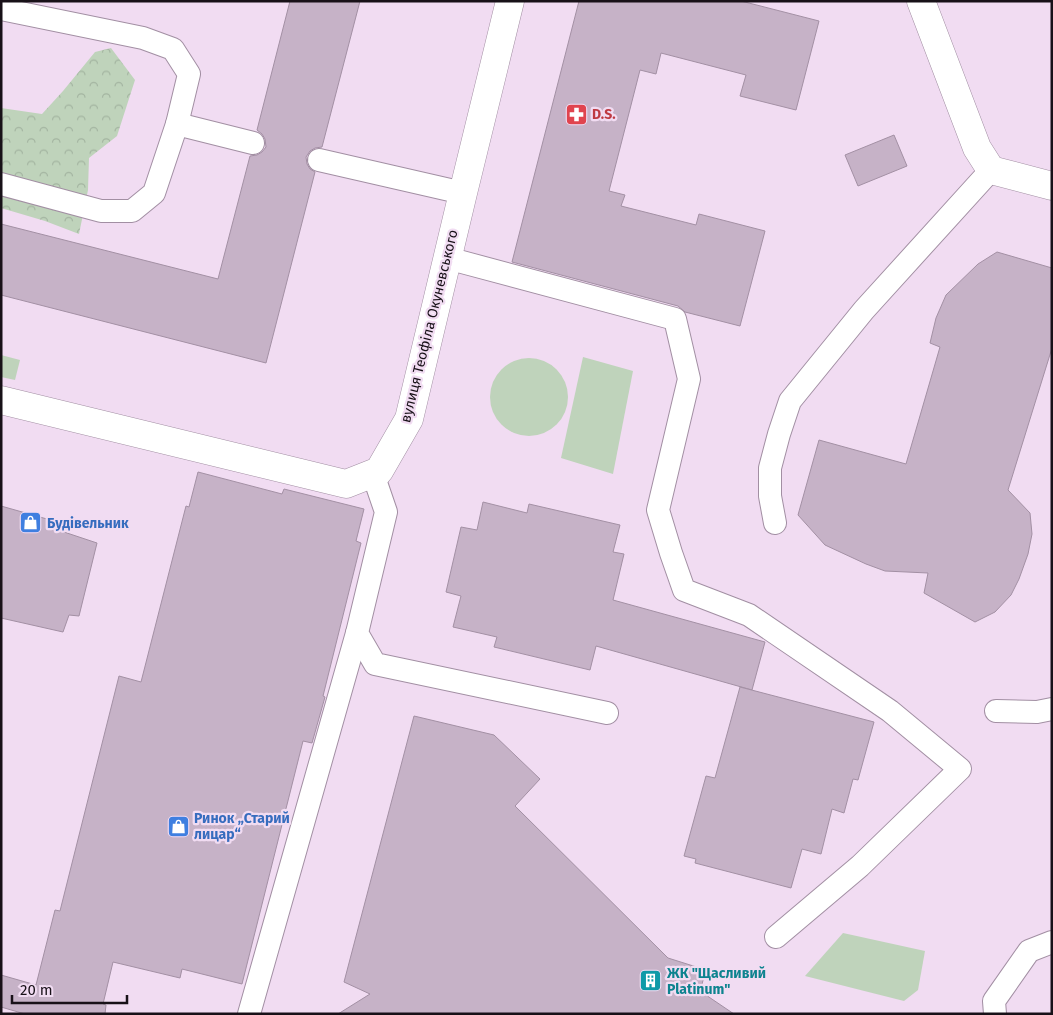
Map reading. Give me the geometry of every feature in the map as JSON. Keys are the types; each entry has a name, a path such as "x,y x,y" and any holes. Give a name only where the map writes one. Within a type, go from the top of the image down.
{"street":[{"name":"вулиця Теофіла Окуневського","path":"373,474 379,471 408,419 510,1"},
{"path":"921,1 976,148 991,170 1052,186"},
{"path":"1,400 346,484 373,474"}],"lane":[{"path":"1,9 143,38 173,49 189,74 177,124 154,193 132,211 101,210 1,184"},
{"path":"177,124 253,143"},
{"path":"318,160 463,193"},
{"path":"775,523 770,496 770,468 790,401 864,310 991,170"},
{"path":"447,258 675,319 689,379 658,510 684,590 749,615 890,711 960,769 860,866 776,937"},
{"path":"249,1014 357,633 386,512 373,474"},
{"path":"357,633 375,664 607,714"},
{"path":"996,711 1037,712 1052,709"},
{"path":"995,1014 994,1001 1029,951 1052,942"}],"green space":[{"path":"111,48 135,80 117,136 89,158 88,190 79,234 45,221 1,208 1,108 42,114 95,52"},
{"path":"1,355 20,360 15,380 1,377"},
{"path":"583,357 633,371 613,474 561,458"},
{"path":"521,358 537,358 551,364 562,375 568,389 568,405 562,419 551,430 537,436 521,436 507,430 496,419 490,405 490,389 496,375 507,364"},
{"path":"843,933 925,951 918,990 904,1001 805,976"}],"building":[{"path":"290,1 360,1 322,147 310,151 306,157 310,169 315,172 266,363 1,295 1,224 218,279 250,156 257,155 266,147 265,139 257,130"},
{"path":"579,1 741,1 819,21 796,110 740,96 746,75 661,53 656,74 640,70 609,191 625,195 621,206 696,225 699,214 765,231 740,326 685,312 678,306 512,262"},
{"path":"894,135 907,166 858,186 845,155"},
{"path":"997,252 1052,268 1052,348 1008,490 1030,513 1032,534 1028,554 1011,595 995,612 975,622 924,593 928,573 885,571 866,564 825,545 798,515 819,440 906,464 940,347 930,343 936,318 946,295 978,264"},
{"name":"Ринок „Старий лицар“","path":"198,472 282,494 284,489 364,509 356,541 361,543 323,696 325,697 312,743 303,741 242,984 182,969 180,978 113,962 103,1004 106,1005 105,1014 25,1014 1,1007 1,975 36,985 55,910 60,911 119,676 141,682 186,506 189,507"},
{"path":"483,502 527,513 529,504 620,525 613,552 624,554 613,600 765,642 752,690 596,646 590,670 494,647 497,637 453,627 461,596 446,592 461,527 477,530"},
{"path":"1,506 54,521 55,529 97,543 79,616 69,615 63,632 1,618"},
{"path":"740,687 874,722 858,780 853,779 844,813 832,809 821,854 802,849 791,888 695,863 696,859 684,856 706,776 715,778"},
{"path":"414,716 494,735 540,779 515,806 668,958 706,970 700,991 734,1014 338,1014 370,994 344,982"}],"place":[{"name":"D.S.","path":"576,114"},
{"name":"Будівельник","path":"31,523"},
{"name":"Ринок „Старий лицар“","path":"178,826"},
{"name":"ЖК \"Щасливий Platinum\"","path":"651,981"}]}
